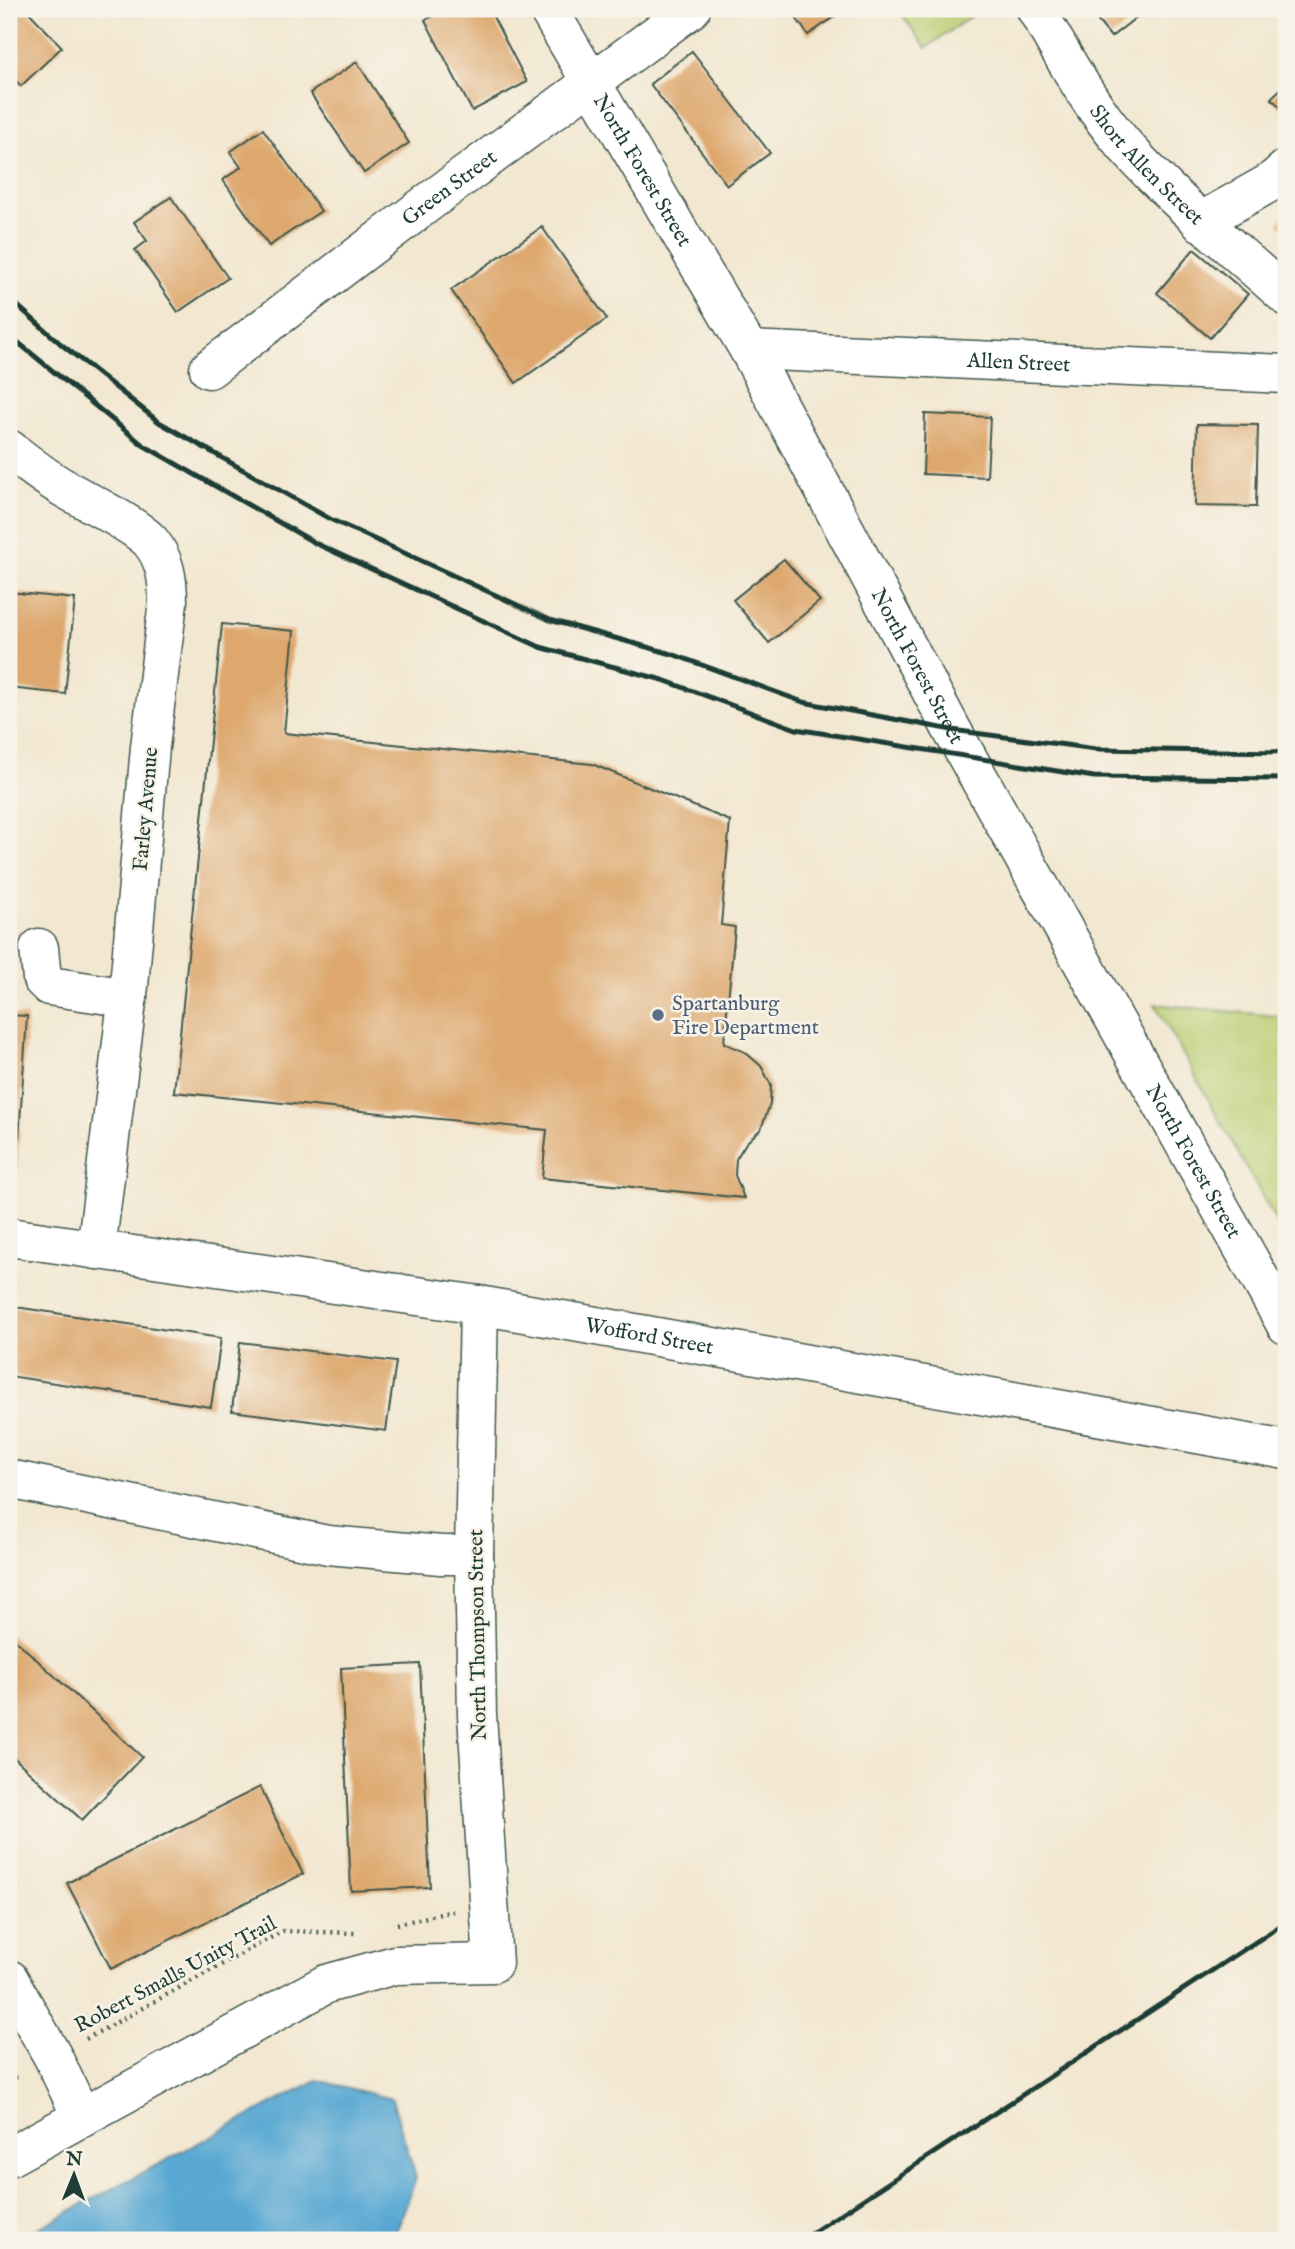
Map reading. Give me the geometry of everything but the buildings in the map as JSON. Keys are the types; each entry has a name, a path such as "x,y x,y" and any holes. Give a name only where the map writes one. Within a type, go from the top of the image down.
{"street":[{"name":"North Forest Street","path":"548,9 749,351 952,730 1286,1325"},
{"name":"Green Street","path":"209,369 433,199 691,9"},
{"name":"Short Allen Street","path":"1036,9 1093,105 1125,146 1200,222 1286,296"},
{"path":"1200,222 1271,182 1286,169"},
{"name":"Allen Street","path":"749,351 1286,374"},
{"name":"Farley Avenue","path":"9,449 60,486 149,540 162,559 168,580 128,998 96,1250"},
{"path":"38,948 42,979 49,986 128,998"},
{"name":"Wofford Street","path":"9,1237 479,1305 1286,1450"},
{"name":"North Thompson Street","path":"82,2118 326,1984 395,1965 493,1963 477,1715 474,1555 479,1305"},
{"path":"9,1479 328,1545 441,1555 474,1555"},
{"path":"9,1979 53,2057 82,2118 9,2157"}],"path":[{"path":"394,1924 489,1906"},
{"name":"Robert Smalls Unity Trail","path":"9,2081 283,1931 357,1933 369,1930"}],"green space":[{"path":"898,9 981,9 926,48"},
{"path":"1155,1004 1286,1017 1286,1239"}],"water":[{"path":"317,2080 392,2099 416,2178 393,2240 16,2240"}],"railway":[{"path":"9,298 61,344 159,422 330,519 550,620 672,654 803,702 952,730 1096,749 1286,752"},
{"path":"9,335 143,445 317,544 540,647 663,680 796,729 1094,777 1286,779"},
{"path":"801,2240 1286,1922"}],"place":[{"name":"Spartanburg Fire Department","path":"658,1015"}]}
